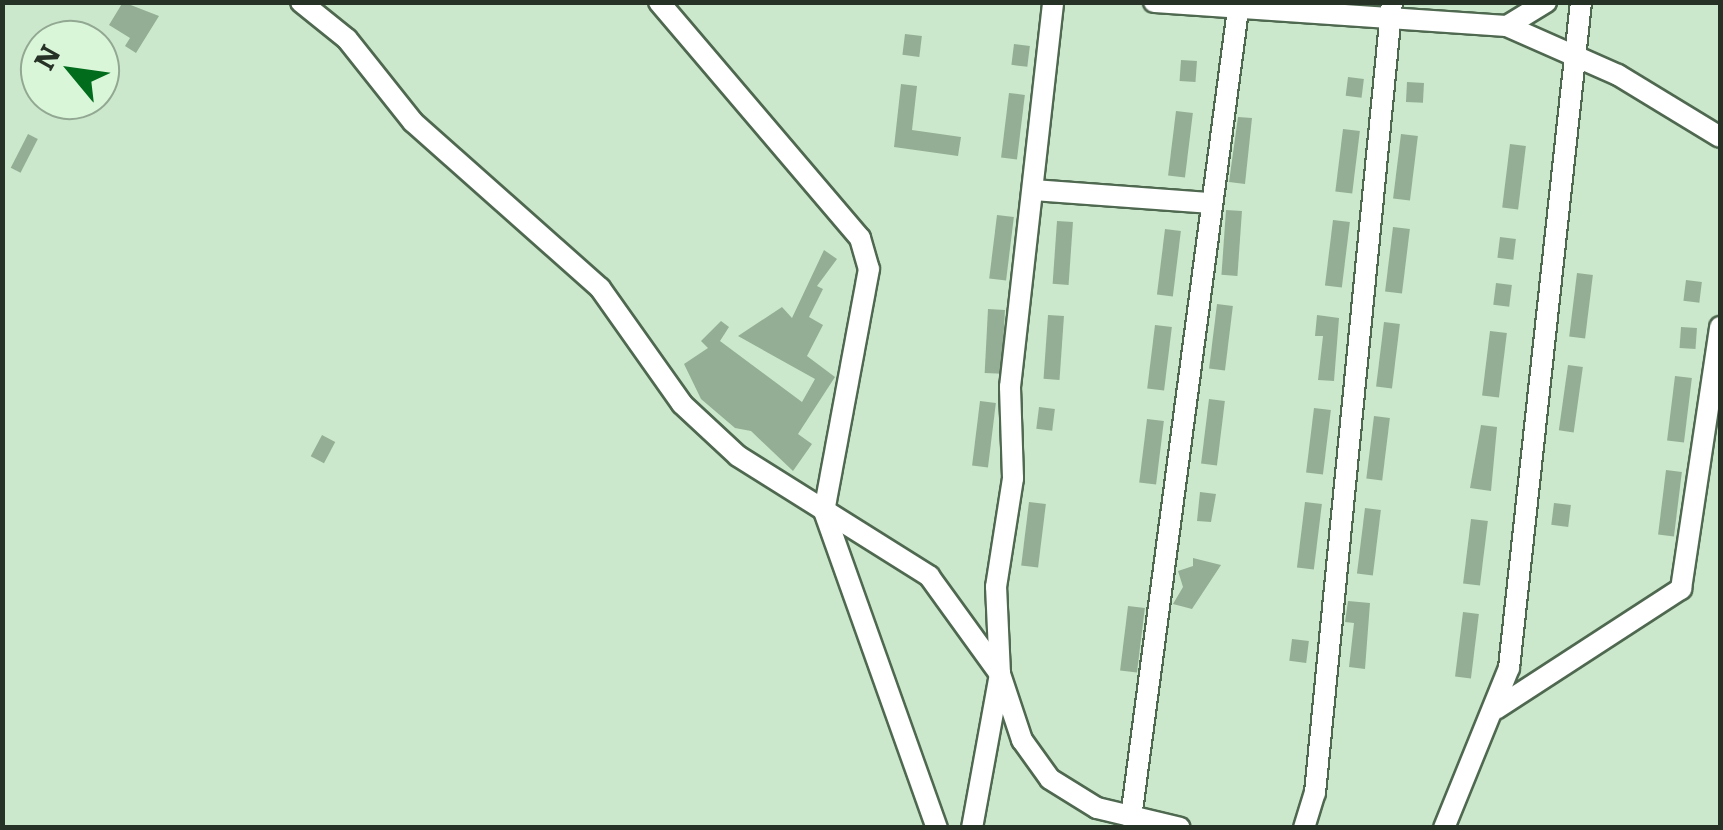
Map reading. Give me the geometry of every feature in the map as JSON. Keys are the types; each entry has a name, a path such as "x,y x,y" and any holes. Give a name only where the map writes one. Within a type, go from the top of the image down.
{"street":[{"path":"301,2 347,39 413,122 600,288 682,404 738,456 930,576 1000,674 1022,740 1050,779 1096,808 1180,828"},
{"path":"659,2 860,238 868,269 824,511 937,828"},
{"path":"972,828 1000,674 996,588 1014,478 1010,387 1053,2"},
{"path":"1154,2 1391,11 1507,26 1574,56 1720,138"},
{"path":"1507,26 1546,2"},
{"path":"1444,828 1496,710 1510,668 1580,2"},
{"path":"1131,818 1209,203 1239,5"},
{"path":"1304,828 1315,793 1391,11"},
{"path":"1033,190 1209,203"},
{"path":"1496,710 1681,590 1720,327"}],"building":[{"path":"123,2 159,16 136,53 125,46 130,38 120,32 120,20 112,20"},
{"path":"905,34 922,36 919,57 902,55"},
{"path":"1014,44 1030,46 1027,67 1011,65"},
{"path":"1181,60 1197,61 1195,82 1180,81"},
{"path":"1348,77 1364,79 1362,98 1346,96"},
{"path":"1407,82 1424,83 1423,103 1406,102"},
{"path":"901,84 917,86 912,130 961,137 958,156 894,147"},
{"path":"1009,93 1025,95 1017,159 1001,158"},
{"path":"1176,111 1193,113 1185,178 1168,176"},
{"path":"1238,117 1252,118 1245,184 1229,182"},
{"path":"1343,129 1360,131 1352,194 1335,192"},
{"path":"28,134 38,139 21,173 11,168"},
{"path":"1401,134 1418,136 1410,201 1393,199"},
{"path":"1510,144 1526,146 1518,209 1502,208"},
{"path":"1226,210 1242,211 1237,276 1221,275"},
{"path":"997,215 1014,217 1006,281 989,279"},
{"path":"1333,220 1350,222 1342,288 1325,286"},
{"path":"1057,221 1073,222 1069,285 1053,284"},
{"path":"1393,227 1410,229 1402,294 1385,292"},
{"path":"1165,229 1181,231 1173,296 1157,295"},
{"path":"1500,237 1516,239 1513,260 1497,258"},
{"path":"824,250 837,259 817,286 823,289 809,317 823,325 807,356 835,377 798,434 812,444 793,471 751,431 735,428 701,399 684,364 708,348 701,341 721,321 729,327 720,341 802,402 815,379 738,336 782,307 792,318"},
{"path":"1577,273 1593,275 1585,338 1569,337"},
{"path":"1686,280 1702,282 1699,303 1683,301"},
{"path":"1496,283 1512,285 1509,307 1493,305"},
{"path":"1217,304 1233,306 1225,370 1209,369"},
{"path":"988,309 1005,310 1002,374 985,373"},
{"path":"1048,315 1064,316 1059,380 1044,379"},
{"path":"1317,315 1339,318 1334,381 1318,380 1323,336 1315,336"},
{"path":"1384,322 1400,324 1392,388 1376,387"},
{"path":"1155,325 1172,327 1164,391 1147,389"},
{"path":"1681,327 1697,328 1695,349 1680,348"},
{"path":"1490,331 1507,333 1499,398 1482,396"},
{"path":"1568,365 1583,367 1574,432 1559,430"},
{"path":"1675,376 1692,378 1684,443 1667,441"},
{"path":"1209,399 1225,401 1217,465 1201,464"},
{"path":"980,401 996,403 988,467 972,466"},
{"path":"1039,407 1055,409 1052,431 1036,429"},
{"path":"1314,408 1331,410 1323,475 1306,473"},
{"path":"1374,416 1390,418 1382,480 1366,479"},
{"path":"1147,419 1164,421 1156,485 1139,483"},
{"path":"1481,425 1497,427 1491,491 1470,488"},
{"path":"322,435 335,442 324,463 311,456"},
{"path":"1666,470 1682,472 1674,536 1658,535"},
{"path":"1200,492 1216,494 1211,522 1197,521"},
{"path":"1029,502 1046,504 1038,568 1021,566"},
{"path":"1305,502 1322,504 1314,570 1297,568"},
{"path":"1554,503 1571,505 1568,527 1551,525"},
{"path":"1365,508 1381,510 1373,575 1357,574"},
{"path":"1471,519 1488,521 1480,586 1463,584"},
{"path":"1193,558 1221,565 1192,609 1173,604 1183,587 1178,571 1193,566"},
{"path":"1348,601 1370,603 1365,669 1349,667 1354,623 1345,622"},
{"path":"1128,606 1145,608 1137,673 1120,671"},
{"path":"1463,612 1479,614 1471,678 1455,677"},
{"path":"1292,639 1309,641 1306,663 1289,661"}]}
